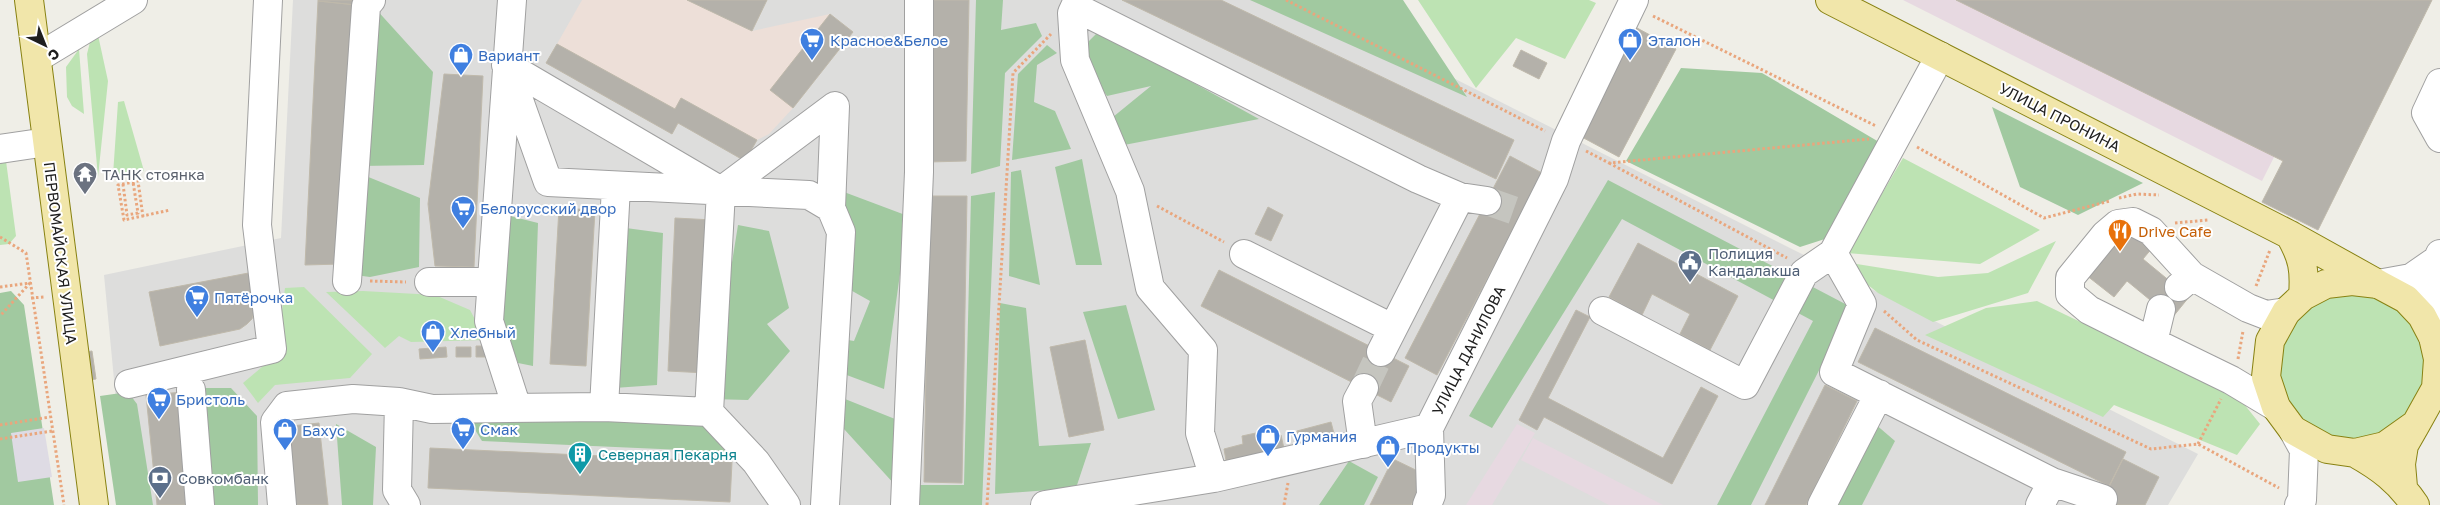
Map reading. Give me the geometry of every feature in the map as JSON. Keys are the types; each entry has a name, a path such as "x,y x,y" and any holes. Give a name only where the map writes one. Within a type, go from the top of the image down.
{"main road":[{"name":"ПЕРВОМАЙСКАЯ УЛИЦА","path":"29,0 94,505"},
{"name":"УЛИЦА ПРОНИНА","path":"1830,0 2285,232 2378,284"},
{"path":"2285,232 2301,254 2304,275 2294,304 2270,340 2266,376 2276,407 2293,430 2327,449 2356,453 2385,446 2416,424"},
{"path":"2294,304 2326,284 2352,280 2378,284 2427,314 2438,359 2438,384 2404,445 2401,464 2409,496"},
{"path":"2356,453 2378,466 2409,496"}],"street":[{"path":"36,58 132,0"},
{"path":"129,384 272,349 257,225 268,0"},
{"path":"347,281 366,6 371,0"},
{"path":"512,0 489,321 517,408"},
{"path":"905,505 919,172 919,0"},
{"name":"УЛИЦА ДАНИЛОВА","path":"1045,505 1214,478 1429,428 1528,215 1554,179 1566,141 1632,3"},
{"path":"1214,478 1200,433 1202,350 1150,288 1130,191 1075,60 1075,6 1418,179 1460,197 1487,201"},
{"path":"1603,311 1746,385 1804,273 1833,253 1940,56"},
{"path":"506,65 548,182 616,187 809,195 831,208"},
{"path":"506,65 721,191"},
{"path":"2440,83 2426,113 2440,138"},
{"path":"721,191 836,106 831,208 841,232 825,505"},
{"path":"0,149 47,142"},
{"path":"604,407 616,187"},
{"path":"709,412 721,191"},
{"path":"1244,254 1386,340 1460,197"},
{"path":"2276,407 2231,380 2089,310 2070,294 2070,278 2105,235 2118,224 2132,222 2151,231 2185,282 2266,316 2294,304"},
{"path":"1833,253 1862,304 1834,372 1879,394 2046,493 2103,499"},
{"path":"2378,284 2411,278 2439,257"},
{"path":"2427,314 2430,284 2439,257"},
{"path":"429,282 491,282"},
{"path":"2153,342 2161,309"},
{"path":"1363,444 1358,401 1364,388"},
{"path":"191,390 200,505"},
{"path":"1822,505 1879,394"},
{"path":"282,505 275,422 287,406 353,399 399,402 432,409 604,407 709,412 756,462 786,505"},
{"path":"399,402 397,490 406,505"},
{"path":"1427,505 1432,495 1429,428"},
{"path":"2293,430 2304,450 2301,503"},
{"path":"2304,468 2314,457 2327,449"}],"path":[{"path":"1632,3 1897,136 2044,218 2137,194 2162,196"},
{"path":"987,505 1013,73 1075,6"},
{"path":"1609,163 1809,270"},
{"path":"123,184 127,215 133,214 138,213 134,182"},
{"path":"143,217 138,182 118,184 124,220 143,217 170,210"},
{"path":"1130,191 1244,254"},
{"path":"2151,231 2162,224 2209,220"},
{"path":"2198,444 2236,370 2248,308 2285,232"},
{"path":"0,237 26,253 64,505"},
{"path":"347,281 429,282"},
{"path":"0,287 30,283"},
{"path":"0,316 30,283"},
{"path":"1858,296 1883,310 1917,340 2150,449 2198,444 2301,503"},
{"path":"0,425 50,417"},
{"path":"0,439 52,431"}],"shaded area":[{"path":"293,0 1299,0 2198,454 2168,505 126,505 104,275 281,238"},
{"path":"582,0 687,0 752,31 830,14 853,32 793,108 769,134 757,140 682,98 675,109 557,44"},
{"path":"1903,0 2353,0 2262,181"},
{"path":"1517,424 1535,433 1492,505 1466,505"},
{"path":"44,428 52,477 18,482 11,433"},
{"path":"1533,438 1663,505 1609,505 1521,460"}],"green space":[{"path":"976,0 1003,0 1001,30 1036,23 1042,36 1005,73 1000,166 971,174"},
{"path":"1250,0 1403,0 1467,97"},
{"path":"1418,0 1589,0 1596,3 1565,59 1516,38 1476,88"},
{"path":"374,7 433,72 424,165 361,166"},
{"path":"1099,31 1259,119 1124,145 1113,117 1151,86 1107,96 1086,67 1089,41"},
{"path":"98,35 108,81 98,177 87,54 90,42"},
{"path":"1047,45 1057,53 1037,65 1034,102 1055,111 1071,149 1012,160 1018,74"},
{"path":"79,49 84,114 72,106 67,97 66,67"},
{"path":"1681,68 1762,73 1879,142 1828,238 1800,247 1626,161"},
{"path":"124,101 144,171 113,175 118,102"},
{"path":"1992,107 2143,183 2078,215 2020,187"},
{"path":"1903,158 2040,230 1980,264 1847,253"},
{"path":"1082,159 1102,265 1076,265 1055,167"},
{"path":"6,161 16,236 9,244 0,245 0,162"},
{"path":"1021,170 1040,285 1009,276 1011,172"},
{"path":"361,174 420,198 419,267 370,277 355,275"},
{"path":"1608,180 1851,307 1751,505 1717,505 1813,321 1622,219 1492,428 1469,416"},
{"path":"844,192 908,216 884,389 844,374 842,339 854,341 870,301 838,283"},
{"path":"995,192 982,505 918,505 917,485 964,485 971,196"},
{"path":"510,216 538,223 533,366 518,363 502,320"},
{"path":"738,225 769,231 789,308 767,324 790,351 748,400 710,399"},
{"path":"626,228 663,233 657,385 614,388"},
{"path":"2056,241 2028,293 1933,322 1878,293 1838,261 1938,277 1988,273"},
{"path":"304,287 372,354 350,378 275,385 258,403 243,383 276,355 285,288"},
{"path":"11,291 24,305 54,505 0,505 0,293"},
{"path":"363,291 435,295 470,310 486,340 411,342 399,336 385,348 326,292"},
{"path":"2353,294 2367,295 2381,300 2394,306 2405,315 2414,326 2420,339 2425,353 2425,381 2420,395 2414,408 2405,419 2394,428 2381,434 2367,439 2353,440 2339,439 2325,434 2312,428 2301,419 2292,408 2286,395 2281,381 2280,367 2281,353 2286,339 2292,326 2301,315 2312,306 2325,300 2339,295"},
{"path":"2037,301 2240,399 2260,424 2237,455 2114,405 2103,417 1925,335 1986,308"},
{"path":"1000,303 1026,308 1039,446 1091,443 1076,488 995,494"},
{"path":"1126,305 1155,410 1118,419 1083,312"},
{"path":"201,388 231,388 257,416 258,505 205,505"},
{"path":"128,392 137,404 153,505 116,505 100,396"},
{"path":"845,399 895,419 896,486 844,429"},
{"path":"467,417 709,420 728,452 482,441"},
{"path":"1874,423 1895,441 1862,505 1833,505"},
{"path":"336,424 376,447 373,505 342,505"},
{"path":"1349,461 1378,477 1364,505 1319,505"}],"building":[{"path":"356,0 356,5 318,1"},
{"path":"687,0 767,0 752,31"},
{"path":"929,0 969,0 966,161 929,162"},
{"path":"1122,0 1221,0 1514,140 1496,179"},
{"path":"1956,0 2432,0 2318,230 2262,202 2283,161"},
{"path":"318,1 356,5 341,264 305,265"},
{"name":"Красное&Белое","path":"830,14 853,32 793,108 770,90"},
{"path":"1637,28 1676,49 1619,157 1580,136"},
{"path":"557,44 675,109 681,98 757,140 745,161 678,123 672,134 546,63"},
{"path":"1521,50 1547,63 1539,79 1513,66"},
{"path":"444,74 483,76 474,267 435,266 428,204"},
{"path":"1510,156 1542,173 1437,375 1405,358"},
{"path":"929,196 967,196 962,483 924,482"},
{"path":"1268,207 1283,215 1271,241 1255,234"},
{"path":"559,208 595,210 586,366 550,364"},
{"path":"675,218 713,220 706,373 668,371"},
{"path":"2127,226 2153,247 2143,259 2189,297 2172,318 2127,281 2114,297 2086,275"},
{"path":"1638,243 1738,296 1710,350 1680,334 1690,314 1652,294 1642,315 1609,297"},
{"path":"1219,270 1409,366 1391,402 1201,306"},
{"path":"259,271 255,308 252,319 247,324 240,329 160,346 149,292"},
{"path":"1576,310 1590,317 1548,398 1663,458 1701,387 1718,396 1672,484 1544,417 1537,430 1519,420"},
{"path":"1875,328 2126,452 2109,486 1858,362"},
{"path":"1085,340 1104,430 1069,437 1050,347"},
{"path":"476,346 491,346 491,357 476,357"},
{"name":"Хлебный","path":"446,347 447,357 420,359 419,349"},
{"path":"456,347 471,347 471,357 456,357"},
{"path":"92,351 96,379 83,381 79,353"},
{"path":"1825,385 1857,401 1806,505 1765,505"},
{"path":"184,392 195,505 157,505 146,395"},
{"path":"1331,422 1337,445 1303,453 1297,431"},
{"path":"319,423 328,505 290,505 282,427"},
{"path":"1265,431 1267,438 1281,435 1285,453 1227,466 1224,449 1243,444 1242,436"},
{"name":"Северная Пекарня","path":"430,448 732,462 730,502 428,488"},
{"path":"1393,459 1426,475 1411,505 1370,505"},
{"path":"2123,459 2159,477 2145,505 2100,505"}],"tunnel":[{"path":"1487,201 1521,213"},
{"path":"1364,388 1381,352"}],"place":[{"name":"Красное&Белое","path":"812,61"},
{"name":"Эталон","path":"1630,61"},
{"name":"Вариант","path":"461,76"},
{"name":"ТАНК стоянка","path":"85,195"},
{"name":"Белорусский двор","path":"463,229"},
{"name":"Drive Cafe","path":"2120,252"},
{"name":"Полиция Кандалакша","path":"1690,283"},
{"name":"Пятёрочка","path":"197,318"},
{"name":"Хлебный","path":"433,353"},
{"name":"Бристоль","path":"159,420"},
{"name":"Смак","path":"463,450"},
{"name":"Бахус","path":"285,451"},
{"name":"Гурмания","path":"1268,457"},
{"name":"Продукты","path":"1388,468"},
{"name":"Северная Пекарня","path":"580,475"},
{"name":"Совкомбанк","path":"160,499"}]}
